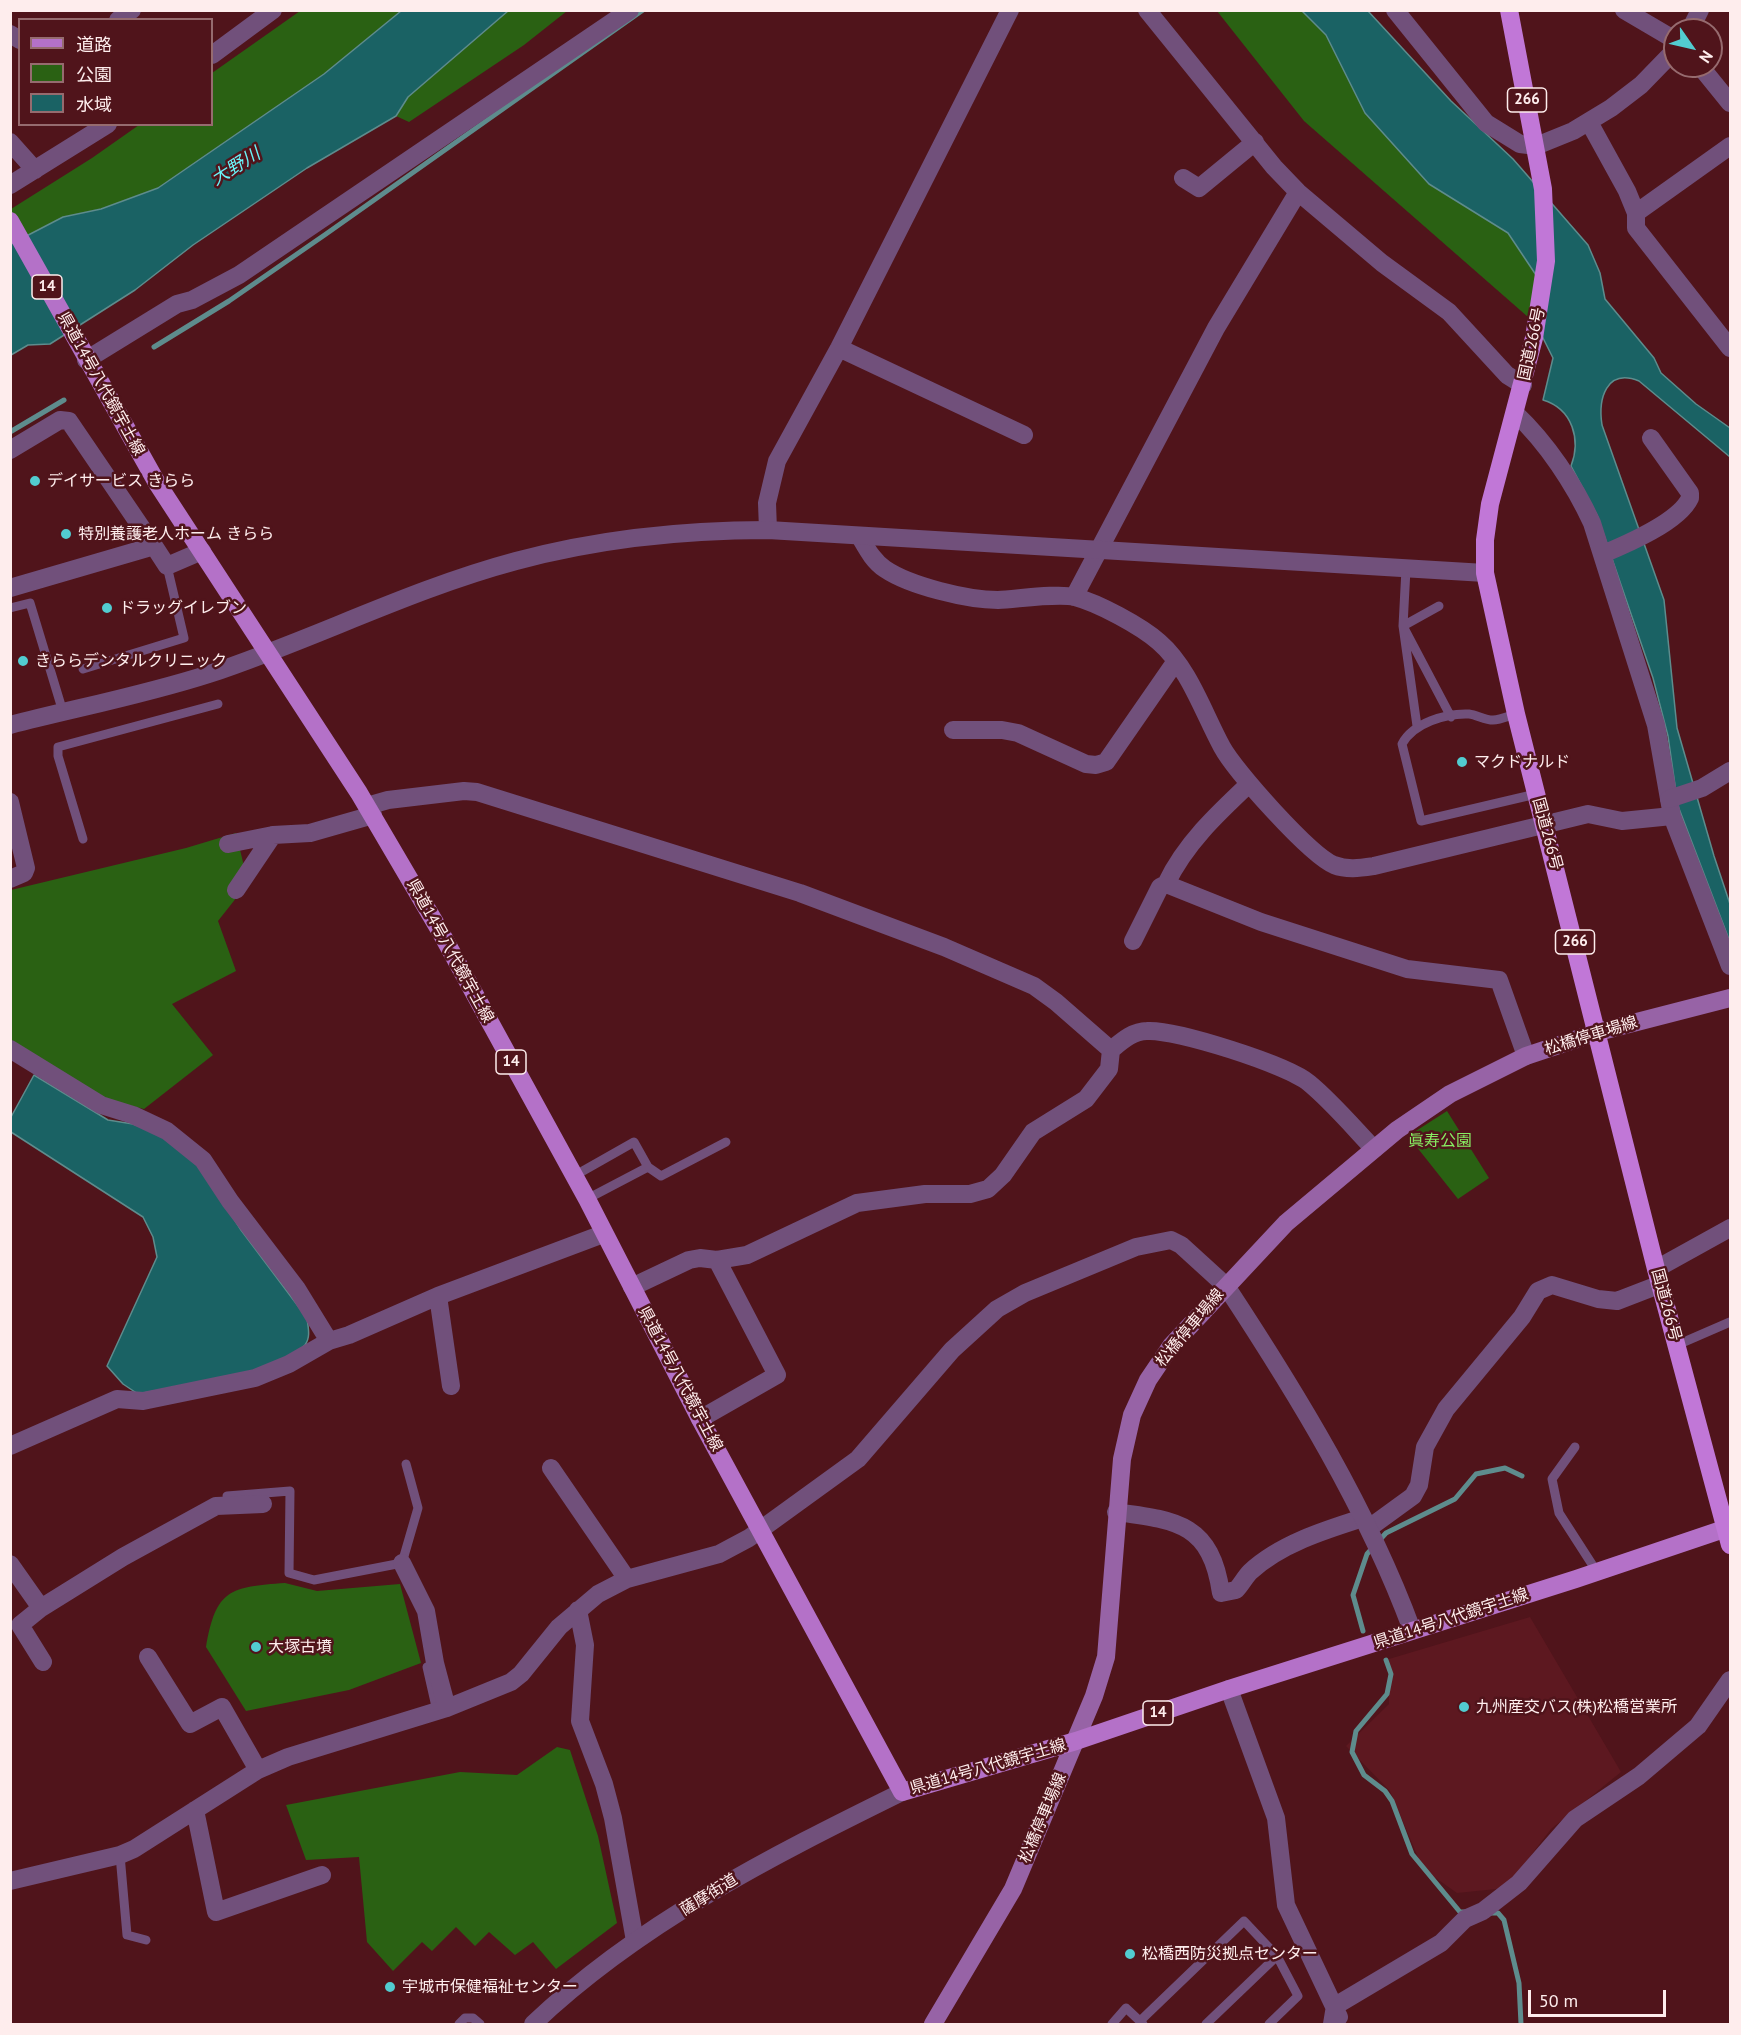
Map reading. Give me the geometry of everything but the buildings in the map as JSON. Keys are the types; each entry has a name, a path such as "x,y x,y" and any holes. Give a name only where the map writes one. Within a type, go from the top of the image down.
{"highway":[{"name":"国道266号","path":"1509,10 1543,189 1546,261 1534,338 1490,504 1485,540 1485,573 1516,714 1658,1276 1729,1533"}],"main road":[{"name":"県道14号八代鏡宇土線","path":"10,221 84,357 157,483 269,651 370,810 440,931 587,1199 700,1419 762,1529 902,1792 1076,1741 1412,1630 1729,1533"},
{"name":"松橋停車場線","path":"933,2025 1013,1890 1076,1741 1106,1657 1122,1459 1132,1415 1148,1380 1171,1346 1286,1223 1374,1149 1450,1094 1526,1056 1598,1032 1731,998"}],"street":[{"path":"213,53 273,10"},
{"path":"84,357 177,304 192,300 239,275 630,10"},
{"path":"768,530 767,503 777,461 839,348 1010,10"},
{"path":"1147,10 1298,192 1382,263 1449,312 1507,375 1523,385"},
{"path":"1395,10 1486,123 1520,144 1536,146 1589,122 1641,85 1663,62"},
{"path":"1624,10 1663,33"},
{"path":"1710,78 1731,103"},
{"path":"1589,122 1628,191 1635,213 1636,228 1725,344 1731,348"},
{"path":"10,185 105,126"},
{"path":"10,142 35,170"},
{"path":"1183,178 1199,188 1255,142"},
{"path":"1635,213 1731,146"},
{"path":"1074,597 1216,328 1298,192"},
{"path":"839,348 1024,435"},
{"path":"1515,413 1537,436 1582,501 1606,553 1656,725 1672,804 1731,966"},
{"path":"10,450 60,420 69,421 167,566 202,551"},
{"path":"1606,553 1648,532 1678,513 1690,498 1690,492 1651,438"},
{"path":"10,725 208,674 426,591 518,561 592,544 664,535 768,530 1485,573"},
{"path":"860,537 870,555 885,569 905,579 966,597 995,600 1074,597 1138,626 1161,643 1176,661 1198,698 1223,749 1249,784 1314,851 1333,865 1353,869 1374,866 1588,814 1622,821 1672,804 1731,771"},
{"path":"10,588 154,546"},
{"path":"953,730 1002,730 1018,733 1086,764 1096,765 1106,762 1176,661"},
{"path":"1166,885 1190,846 1215,816 1249,784"},
{"path":"228,844 273,835 310,833 370,810 388,800 464,791 477,792 718,866 874,919 1034,986 1111,1050"},
{"path":"10,802 26,868 24,873 10,879"},
{"path":"236,890 273,835"},
{"path":"1133,941 1160,887 1166,885 1261,922 1407,969 1499,980 1526,1056"},
{"path":"632,1287 689,1260 700,1258 717,1260 747,1255 858,1203 925,1194 970,1194 988,1189 1003,1175 1033,1132 1086,1099 1109,1068 1111,1050 1129,1036 1145,1030 1163,1031 1289,1071 1309,1082 1374,1149"},
{"path":"10,1049 101,1105 133,1115 167,1131 203,1160 230,1201 297,1289 329,1341"},
{"path":"1116,1512 1159,1517 1182,1527 1210,1550 1217,1566 1221,1593 1236,1590 1249,1573 1270,1556 1311,1536 1371,1533 1413,1496 1419,1485 1425,1447 1446,1409 1522,1317 1538,1291 1552,1285 1598,1299 1617,1301 1731,1228"},
{"path":"10,1446 117,1399 142,1401 255,1378 289,1364 329,1341 349,1335 438,1296 603,1234"},
{"path":"10,1881 120,1856 258,1770 288,1757 442,1710 516,1678 548,1638 598,1594 627,1579 719,1554 762,1529 858,1459 952,1350 997,1309 1024,1293 1136,1247 1171,1240 1181,1245 1226,1286 1265,1346 1371,1533 1412,1630"},
{"path":"700,1419 777,1375 717,1260"},
{"path":"438,1296 451,1386"},
{"path":"551,1468 627,1579"},
{"path":"43,1662 20,1625 41,1608 123,1557 216,1506 263,1504"},
{"path":"402,1563 426,1611 442,1710"},
{"path":"10,1564 41,1608"},
{"path":"578,1610 585,1645 580,1721 613,1818 635,1941"},
{"path":"148,1658 190,1724 222,1707 258,1770"},
{"path":"1335,2006 1441,1943 1465,1919 1483,1911 1519,1883 1575,1819 1639,1776 1698,1726 1731,1680"},
{"path":"1229,1689 1276,1818 1286,1905 1342,2025"},
{"name":"薩摩街道","path":"533,2025 635,1941 772,1856 902,1792"},
{"path":"195,1810 216,1912 322,1875"},
{"path":"1332,2025 1335,2006"}],"lane":[{"path":"83,669 184,638 167,566"},
{"path":"1406,569 1403,626 1417,726"},
{"path":"10,608 30,603 63,712"},
{"path":"1403,626 1439,606"},
{"path":"1403,626 1451,717"},
{"path":"83,839 58,756 58,747 218,704"},
{"path":"1516,714 1492,720 1470,714 1451,717 1417,726 1407,734 1402,744 1421,821 1536,794"},
{"path":"574,1176 634,1142 648,1167 662,1176 726,1142"},
{"path":"587,1199 648,1167"},
{"path":"1677,1345 1731,1322"},
{"path":"1575,1447 1552,1479 1559,1513 1597,1572"},
{"path":"227,1496 290,1491 289,1573 314,1580 402,1563 418,1508 405,1464"},
{"path":"427,1665 442,1710"},
{"path":"120,1856 127,1935 146,1940"},
{"path":"1112,2025 1126,2008 1142,2023 1244,1921 1277,1956 1298,1996 1269,2025"},
{"path":"1206,2025 1277,1956"},
{"path":"459,2025 465,2018 473,2018 480,2025"}],"shaded area":[{"name":"九州産交バス(株)松橋営業所","path":"1530,1617 1621,1772 1551,1829 1506,1888 1457,1893 1423,1869 1390,1791 1346,1746 1389,1704 1389,1659"}],"green space":[{"path":"300,11 401,11 324,74 158,188 101,209 63,217 11,244 11,209 138,126 213,126 213,72"},
{"path":"508,11 567,11 524,45 409,122 396,116 408,97"},
{"path":"1217,11 1302,11 1326,35 1365,113 1429,184 1508,233 1538,278 1536,324 1304,121"},
{"path":"236,833 248,883 218,921 236,971 172,1004 213,1055 144,1109 99,1098 19,1048 11,1039 11,890 186,848"},
{"name":"眞寿公園","path":"1447,1111 1489,1178 1458,1199 1408,1136"},
{"path":"285,1583 317,1591 400,1584 421,1663 349,1690 246,1711 206,1647 210,1628 221,1602 229,1595 251,1587"},
{"path":"557,1747 570,1750 598,1836 617,1923 556,1969 533,1942 515,1955 489,1932 475,1946 456,1927 432,1951 422,1942 393,1971 367,1942 359,1857 306,1860 286,1805 460,1772 517,1775"}],"water":[{"name":"大野川","path":"401,11 508,11 408,97 396,116 307,168 193,245 135,290 50,344 28,345 11,355 11,244 63,217 101,209 158,188 324,74"},
{"path":"1302,11 1368,11 1451,101 1513,159 1588,245 1600,273 1605,299 1654,358 1661,373 1696,404 1730,428 1730,457 1639,381 1628,378 1612,382 1603,396 1601,405 1602,425 1664,600 1677,728 1730,904 1730,942 1678,806 1668,736 1653,678 1597,515 1571,466 1575,446 1572,427 1561,410 1543,400 1553,358 1536,324 1538,278 1508,233 1429,184 1365,113 1326,35"},
{"path":"34,1075 108,1120 133,1124 161,1134 199,1164 241,1230 307,1318 309,1335 305,1345 292,1356 273,1365 227,1378 138,1394 123,1384 107,1366 157,1257 153,1237 143,1217 11,1132 11,1117"}],"waterway":[{"path":"154,347 229,301 643,10"},
{"path":"10,432 64,400"},
{"path":"1363,1631 1353,1595 1367,1554 1386,1533 1455,1499 1476,1474 1505,1468 1522,1476"},
{"path":"1386,1660 1391,1674 1387,1694 1356,1731 1352,1752 1364,1775 1385,1791 1392,1801 1412,1854 1460,1912 1465,1912"},
{"path":"1489,1913 1498,1913 1504,1920 1519,1983 1521,2024"}],"place":[{"name":"デイサービス きらら","path":"35,481"},
{"name":"特別養護老人ホーム きらら","path":"66,534"},
{"name":"ドラッグイレブン","path":"107,608"},
{"name":"きららデンタルクリニック","path":"23,661"},
{"name":"マクドナルド","path":"1462,762"},
{"name":"大塚古墳","path":"256,1647"},
{"name":"九州産交バス(株)松橋営業所","path":"1464,1707"},
{"name":"松橋西防災拠点センター","path":"1130,1954"},
{"name":"宇城市保健福祉センター","path":"390,1987"}]}
